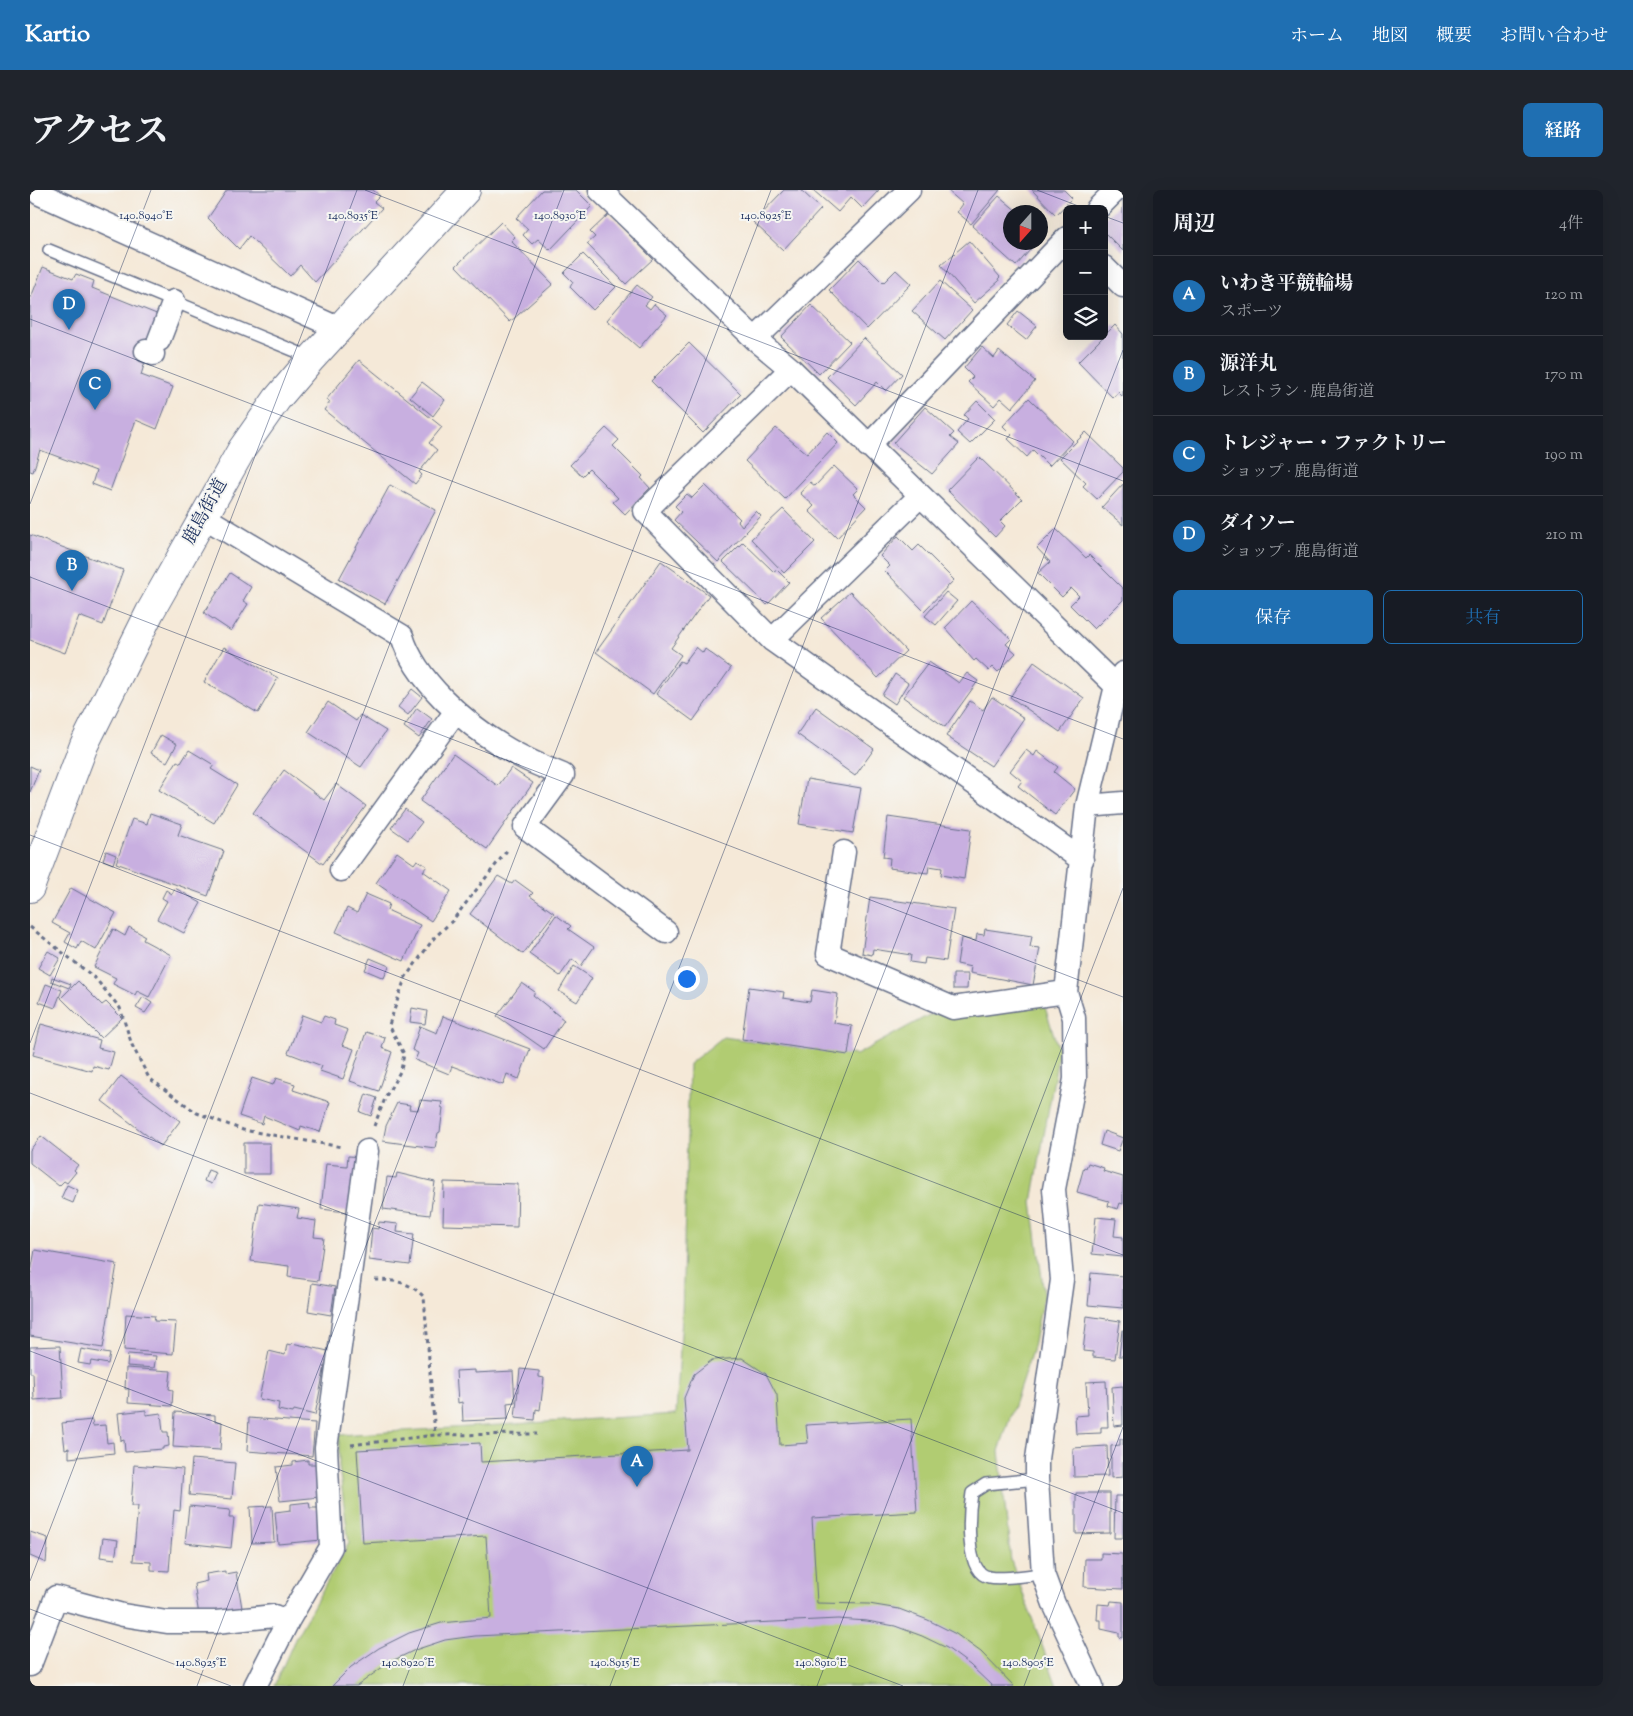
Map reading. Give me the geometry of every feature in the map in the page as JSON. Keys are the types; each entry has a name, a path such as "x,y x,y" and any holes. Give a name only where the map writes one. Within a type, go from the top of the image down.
{"street":[{"name":"鹿島街道","path":"30,888 84,745 150,612 242,449 277,399 312,358 466,190"},
{"path":"600,190 790,369 919,497 1120,679 1087,806 1066,992 1074,1018 1075,1079 1054,1189 1062,1280 1037,1459 1036,1479 1043,1574 1054,1604 1092,1686"},
{"path":"756,339 909,190"},
{"path":"1101,205 1116,190"},
{"path":"40,194 340,329"},
{"path":"868,446 1063,242"},
{"path":"1108,271 1123,286"},
{"path":"153,348 174,301"},
{"path":"790,369 645,511 772,640 1082,860"},
{"path":"772,640 919,497"},
{"path":"204,517 402,636 407,651 430,684 456,711 503,747 563,775 524,827 666,932"},
{"path":"341,870 456,711"},
{"path":"1087,806 1123,803"},
{"path":"844,852 828,954 953,1008 1066,992"},
{"path":"255,1686 288,1621 331,1547 326,1448 367,1151"},
{"path":"30,1665 56,1597 123,1615 167,1622 216,1622 274,1616 288,1621"}],"lane":[{"path":"49,250 312,358"},
{"path":"1036,1479 986,1484 972,1493 969,1509 972,1558 978,1571 988,1578 1043,1574"}],"path":[{"path":"30,928 94,978 120,1008 132,1045 149,1078 197,1113 243,1130 367,1151 386,1096 401,1070 404,1054 388,1025 405,978 434,938 452,921 524,827"},
{"path":"350,1280 397,1280 417,1289 424,1297 435,1435"},
{"path":"326,1448 435,1435 537,1434"}],"green space":[{"path":"1043,1001 1059,1051 1032,1202 1044,1294 1032,1351 999,1451 1011,1561 1057,1686 274,1686 296,1637 349,1543 339,1467 339,1435 676,1414 682,1317 689,1064 723,1037 856,1055 929,1015"}],"building":[{"path":"227,190 373,190 380,196 374,202 382,208 315,282 300,265 290,276 249,236 239,249 208,218"},
{"path":"542,190 576,190 592,206 550,250 538,239 532,244 523,235 528,229 516,218"},
{"path":"784,190 801,190 821,209 783,250 753,222"},
{"path":"813,190 879,190 862,208 851,197 838,212"},
{"path":"947,190 1000,190 971,224 957,212 963,204"},
{"path":"1032,190 1064,190 1072,198 1063,205 1056,215"},
{"path":"999,196 1010,205 1003,205 1003,250 1030,250 1016,266 972,226"},
{"path":"1123,200 1123,251 1108,236 1108,215"},
{"path":"609,214 653,259 626,284 587,244 595,237 590,232"},
{"path":"501,222 515,237 511,241 553,284 510,322 456,266"},
{"path":"969,241 1000,277 999,281 974,303 941,265"},
{"path":"583,254 616,287 593,310 570,287 573,282 564,273"},
{"path":"859,259 883,283 896,270 911,284 867,329 829,290"},
{"path":"43,267 73,279 76,274 94,281 92,288 159,315 141,375 173,387 157,429 136,420 110,491 92,484 96,471 40,450 33,472 30,471 30,300"},
{"path":"940,281 972,310 945,340 912,311"},
{"path":"637,285 652,297 645,305 650,309 654,304 667,315 639,348 607,320"},
{"path":"811,305 850,342 819,374 781,337"},
{"path":"1018,311 1037,326 1026,340 1007,325"},
{"path":"1115,325 1123,334 1123,397 1118,392 1113,398 1078,362 1100,340 1108,340 1108,332"},
{"path":"864,338 902,374 886,391 877,382 856,405 827,377"},
{"path":"689,343 741,394 703,433 651,381"},
{"path":"982,347 994,358 999,351 1035,381 1012,408 1001,398 994,406 968,382 973,377 964,368"},
{"path":"359,360 442,427 429,443 437,450 419,472 422,475 415,484 324,410 330,402 326,400"},
{"path":"422,382 445,400 433,416 410,397"},
{"path":"1029,398 1073,441 1049,466 1033,450 1027,457 1008,439 1012,435 1003,426"},
{"path":"977,401 995,419 970,444 957,432 968,419 964,415"},
{"path":"925,407 954,433 950,437 959,444 932,474 893,443"},
{"path":"606,428 619,440 613,446 643,476 641,478 650,488 625,514 613,502 618,498 589,469 582,476 570,465"},
{"path":"776,428 807,454 827,432 838,443 785,499 745,461"},
{"path":"1086,432 1123,468 1123,472 1097,499 1083,486 1086,483 1060,458"},
{"path":"979,457 1022,499 1000,521 1005,526 995,537 947,490"},
{"path":"834,466 858,489 853,494 866,507 837,538 809,511 814,506 800,493 810,482 815,486"},
{"path":"1123,484 1123,525 1102,507"},
{"path":"390,485 436,510 385,604 339,579"},
{"path":"705,485 740,519 738,521 742,526 756,511 761,516 718,562 674,520 681,512 675,506 687,494 692,498"},
{"path":"783,509 815,542 784,573 751,539"},
{"path":"1056,529 1086,558 1089,555 1123,589 1123,600 1094,629 1070,605 1079,596 1071,588 1062,597 1038,573 1050,562 1037,548"},
{"path":"30,535 123,570 103,625 79,616 65,653 30,640"},
{"path":"898,536 913,551 919,545 954,580 924,611 885,571 890,566 880,556"},
{"path":"743,542 774,572 777,570 789,582 767,605 723,562"},
{"path":"661,561 709,595 671,648 681,655 653,694 596,652"},
{"path":"230,573 251,587 243,601 248,604 231,631 204,613"},
{"path":"850,592 906,651 878,678 821,618"},
{"path":"946,592 957,601 936,625 925,616"},
{"path":"971,601 1011,639 1006,644 1016,653 998,672 993,667 989,671 976,659 974,661 945,628"},
{"path":"224,647 278,678 258,713 204,682"},
{"path":"696,647 703,653 705,649 731,668 693,721 656,694 680,661 684,663"},
{"path":"929,662 959,683 967,673 978,681 945,727 903,697"},
{"path":"1034,662 1084,698 1060,732 1010,697"},
{"path":"895,674 908,683 895,704 882,695"},
{"path":"412,689 422,697 408,715 398,707"},
{"path":"992,697 1024,718 991,766 946,736 970,701 983,710"},
{"path":"328,702 356,721 360,715 386,731 361,767 308,732"},
{"path":"816,707 874,749 855,776 797,734"},
{"path":"417,708 432,719 419,738 404,727"},
{"path":"161,735 177,744 167,762 151,753"},
{"path":"189,750 214,765 211,769 237,785 214,823 159,790 177,761 181,763"},
{"path":"1026,750 1034,756 1037,751 1058,767 1054,772 1075,789 1055,815 1018,786 1022,781 1010,771"},
{"path":"453,754 498,786 511,768 533,783 487,849 420,801"},
{"path":"30,766 39,770 30,792"},
{"path":"284,770 324,800 336,784 366,806 323,864 253,813"},
{"path":"807,779 861,788 853,833 799,824"},
{"path":"405,809 422,822 408,840 391,828"},
{"path":"150,813 182,824 178,835 224,851 208,896 116,863 132,819 147,824"},
{"path":"888,817 971,829 964,879 941,875 942,868 929,866 928,873 889,868 890,858 883,857"},
{"path":"106,851 116,855 113,864 103,860"},
{"path":"397,852 414,864 417,860 427,866 423,871 451,891 431,921 376,883"},
{"path":"498,876 512,884 515,880 533,893 530,896 554,913 523,954 470,914"},
{"path":"71,888 116,913 96,950 81,941 77,949 65,942 70,933 52,923"},
{"path":"175,888 201,903 184,933 157,919 167,901 162,898 166,890 172,894"},
{"path":"366,894 389,904 387,910 420,925 404,961 336,932 347,908 357,913"},
{"path":"870,897 954,909 946,961 925,958 924,964 910,962 911,955 873,949 872,955 862,953"},
{"path":"556,915 571,926 568,929 594,947 581,966 572,959 560,976 529,954"},
{"path":"129,927 145,936 143,940 171,955 149,997 137,991 135,995 113,984 116,978 94,967 113,929 125,936"},
{"path":"985,929 1032,936 1030,947 1040,948 1033,985 970,973 971,967 957,964 961,938 976,941 977,934 984,935"},
{"path":"48,951 60,958 50,975 38,968"},
{"path":"370,958 389,966 384,978 365,970"},
{"path":"574,966 592,978 577,1002 559,991"},
{"path":"953,974 968,974 967,989 953,989"},
{"path":"52,977 71,984 69,988 51,981"},
{"path":"78,981 102,1005 106,1002 122,1018 101,1038 61,998"},
{"path":"522,983 535,992 533,995 564,1020 544,1049 497,1016"},
{"path":"46,984 62,990 55,1008 39,1002"},
{"path":"749,987 784,992 783,998 810,1002 812,990 838,994 834,1023 852,1026 848,1055 742,1039"},
{"path":"143,997 152,1003 145,1013 136,1008"},
{"path":"412,1008 427,1011 425,1024 410,1022"},
{"path":"302,1015 321,1022 324,1016 335,1020 334,1025 348,1030 342,1045 354,1049 343,1079 320,1071 322,1066 288,1053"},
{"path":"443,1016 530,1049 519,1079 507,1074 503,1085 452,1066 449,1074 415,1060 418,1053 412,1050 420,1026 437,1033"},
{"path":"41,1024 100,1040 98,1048 114,1052 109,1070 93,1066 92,1071 33,1055"},
{"path":"366,1032 385,1038 382,1048 392,1052 379,1091 350,1081"},
{"path":"121,1076 180,1121 161,1146 102,1101"},
{"path":"252,1078 273,1085 276,1078 295,1084 293,1090 330,1102 320,1132 301,1126 300,1131 264,1116 262,1124 239,1116"},
{"path":"366,1094 377,1098 371,1116 360,1112"},
{"path":"420,1100 442,1102 440,1132 438,1133 435,1148 383,1141 386,1126 397,1103 410,1105 409,1109 418,1110"},
{"path":"1104,1131 1123,1138 1118,1151 1100,1145"},
{"path":"41,1136 78,1165 74,1170 76,1172 67,1183 64,1181 59,1186 30,1163 30,1150"},
{"path":"244,1143 270,1143 270,1174 244,1174"},
{"path":"348,1156 362,1157 355,1213 321,1209 326,1164 347,1166"},
{"path":"1088,1163 1104,1168 1103,1171 1123,1177 1123,1204 1120,1203 1118,1209 1108,1206 1109,1201 1077,1192 1084,1167 1086,1168"},
{"path":"208,1170 216,1173 211,1184 204,1181"},
{"path":"397,1173 435,1182 430,1215 383,1209 387,1177 396,1178"},
{"path":"444,1182 518,1184 517,1227 443,1225"},
{"path":"67,1185 78,1190 73,1203 61,1198"},
{"path":"259,1203 299,1209 297,1218 316,1221 314,1237 324,1238 318,1281 288,1277 289,1266 251,1261"},
{"path":"1096,1217 1116,1219 1114,1236 1123,1237 1123,1257 1092,1254"},
{"path":"379,1222 398,1224 397,1232 414,1234 410,1265 369,1260 372,1228 378,1229"},
{"path":"35,1250 117,1264 103,1348 30,1336 30,1278"},
{"path":"1091,1273 1123,1276 1123,1308 1088,1305"},
{"path":"312,1283 335,1287 331,1315 308,1311"},
{"path":"126,1314 155,1316 154,1321 176,1322 173,1354 124,1350"},
{"path":"1087,1316 1120,1321 1115,1359 1093,1357 1093,1352 1083,1351"},
{"path":"1122,1330 1123,1356 1119,1356"},
{"path":"292,1343 328,1351 315,1415 294,1410 293,1413 278,1410 279,1403 259,1399 269,1351 285,1355 287,1344 291,1345"},
{"path":"60,1346 63,1398 34,1400 33,1373 30,1373 30,1347"},
{"path":"81,1349 110,1354 108,1364 91,1361 90,1365 78,1363"},
{"path":"128,1354 156,1356 154,1368 127,1366"},
{"path":"742,1358 766,1374 777,1395 780,1445 808,1443 806,1425 911,1419 917,1512 812,1518 817,1603 869,1604 899,1609 928,1620 956,1634 981,1652 1014,1686 992,1686 970,1665 947,1648 922,1636 895,1626 867,1621 838,1619 475,1636 445,1640 415,1650 388,1663 357,1686 332,1686 351,1667 379,1648 409,1633 441,1623 491,1618 486,1536 363,1543 357,1450 480,1443 481,1462 688,1450 684,1398 694,1374 712,1360"},
{"path":"126,1368 171,1371 169,1389 173,1390 172,1406 128,1403 129,1389 125,1389"},
{"path":"520,1369 539,1371 539,1377 544,1378 540,1410 536,1409 535,1420 515,1418"},
{"path":"475,1370 475,1373 513,1371 515,1402 507,1403 508,1419 463,1421 462,1402 458,1403 456,1371"},
{"path":"1106,1381 1108,1427 1101,1427 1101,1433 1076,1434 1075,1416 1088,1415 1086,1382"},
{"path":"1123,1386 1123,1425 1114,1426 1112,1387"},
{"path":"146,1410 146,1415 161,1413 163,1432 168,1432 169,1446 163,1447 163,1449 125,1452 124,1440 121,1441 118,1413"},
{"path":"175,1412 215,1415 215,1421 222,1422 220,1450 173,1447"},
{"path":"249,1418 315,1423 312,1456 247,1451"},
{"path":"92,1420 93,1426 105,1425 107,1443 113,1442 114,1453 69,1458 69,1448 65,1449 62,1423"},
{"path":"1120,1439 1123,1439 1123,1477 1111,1478 1111,1446 1120,1445"},
{"path":"1107,1446 1108,1476 1074,1477 1073,1448"},
{"path":"192,1459 235,1463 232,1499 189,1495"},
{"path":"308,1460 308,1464 317,1464 320,1497 280,1501 276,1467 293,1465 293,1462"},
{"path":"134,1465 183,1469 180,1511 174,1510 169,1571 151,1570 151,1562 133,1561 138,1506 131,1506"},
{"path":"1076,1493 1110,1493 1110,1533 1076,1534"},
{"path":"1115,1496 1123,1496 1123,1538 1114,1538"},
{"path":"309,1502 310,1508 320,1508 322,1540 278,1544 275,1512 291,1510 291,1504"},
{"path":"189,1506 230,1510 229,1518 234,1518 231,1548 185,1543"},
{"path":"272,1506 274,1542 252,1543 250,1507"},
{"path":"30,1532 48,1538 46,1563 30,1556"},
{"path":"103,1538 118,1540 115,1559 100,1557"},
{"path":"1101,1553 1122,1554 1123,1589 1084,1587 1085,1559 1101,1559"},
{"path":"225,1571 225,1574 236,1572 242,1608 199,1615 194,1584 207,1581 206,1574"},
{"path":"1111,1601 1123,1602 1123,1638 1119,1637 1119,1633 1101,1629 1101,1620 1097,1620 1098,1604 1110,1605"}],"place":[{"name":"ダイソー","path":"69,330"},
{"name":"トレジャー・ファクトリー","path":"95,410"},
{"name":"源洋丸","path":"72,591"},
{"name":"いわき平競輪場","path":"637,1487"}]}
